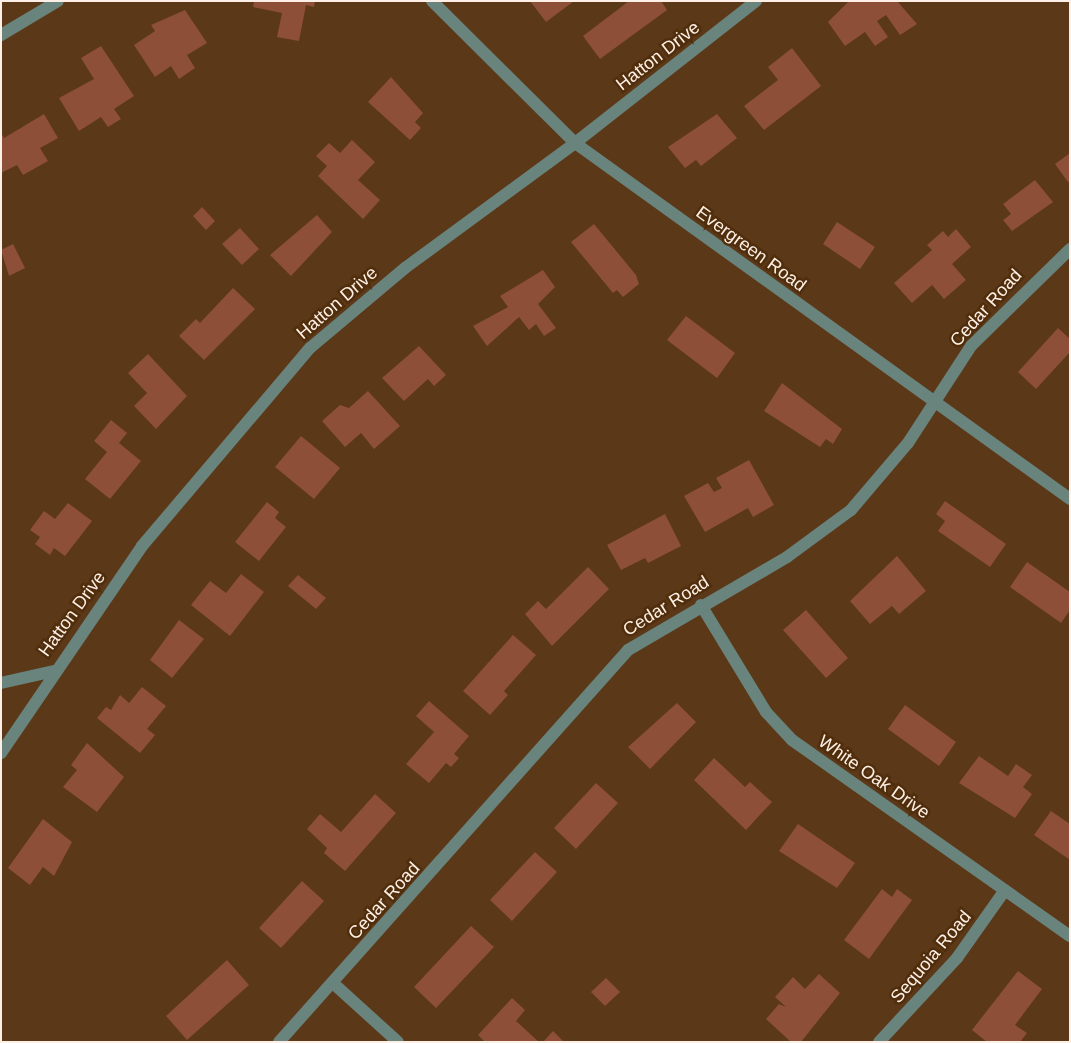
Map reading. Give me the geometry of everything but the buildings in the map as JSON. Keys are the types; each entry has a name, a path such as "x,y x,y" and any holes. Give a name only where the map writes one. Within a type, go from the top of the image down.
{"street":[{"path":"1,35 58,1"},
{"name":"Evergreen Road","path":"432,1 575,143 934,404 1070,499"},
{"name":"Hatton Drive","path":"1,683 54,671 142,546 310,348 405,268 575,143 756,1"},
{"name":"Cedar Road","path":"279,1042 334,984 628,650 701,605 787,557 851,510 908,443 971,346 1070,249"},
{"name":"White Oak Drive","path":"701,605 766,712 792,740 1070,936"},
{"path":"1,753 54,671"},
{"name":"Sequoia Road","path":"879,1042 957,958 1005,890"},
{"path":"334,984 398,1042"}]}
